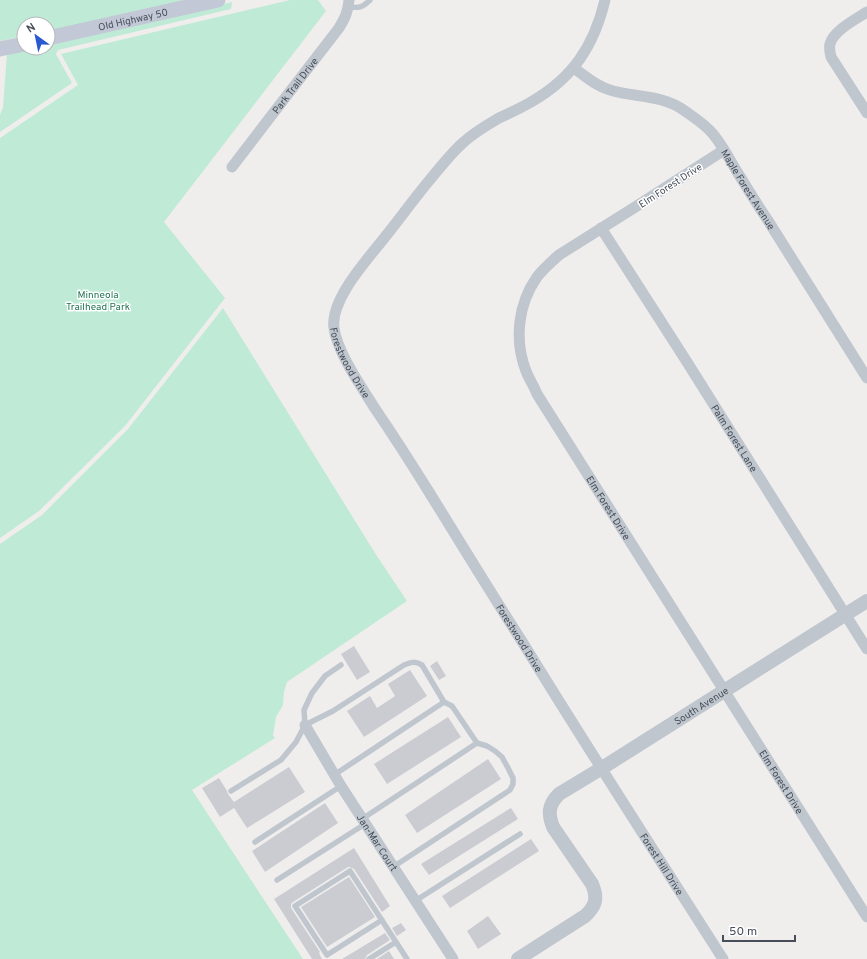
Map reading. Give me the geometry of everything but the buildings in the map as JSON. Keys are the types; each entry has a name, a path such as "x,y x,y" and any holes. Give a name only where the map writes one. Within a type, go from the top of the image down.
{"main road":[{"name":"Old Highway 50","path":"56,36 218,0"},
{"path":"0,49 16,46"}],"street":[{"name":"Forestwood Drive","path":"602,768 360,385 337,341 334,329 334,320 336,307 353,279 423,188 462,144 475,133 530,103 550,90 563,80 574,68 588,47 595,32 602,15 605,0"},
{"name":"Park Trail Drive","path":"232,168 339,28 346,17 349,4"},
{"path":"867,12 838,32 830,44 831,57 867,113"},
{"name":"Maple Forest Avenue","path":"574,68 600,86 610,90 653,97 671,102 704,124 724,150 867,378"},
{"name":"Elm Forest Drive","path":"724,150 559,255 548,264 537,277 529,290 523,306 519,337 521,353 526,371 537,394 867,918"},
{"name":"Palm Forest Lane","path":"601,228 867,649"},
{"name":"South Avenue","path":"518,959 585,916 594,905 596,899 596,891 592,884 553,827 550,820 550,806 558,794 602,768 867,601"},
{"name":"Jan-Mar Court","path":"305,725 363,821 453,959"},
{"name":"Forest Hill Drive","path":"602,768 723,959"}],"lane":[{"path":"349,4 358,8 364,6 370,0"},
{"path":"305,725 333,711 404,665 411,662 418,663 422,666 444,702 452,706 477,743 495,750 502,757 513,778 513,784 510,790 393,867"},
{"path":"231,792 281,760 296,742 305,725 304,710 312,693 324,676 341,665"},
{"path":"334,775 444,702"},
{"path":"277,880 477,743"},
{"path":"255,842 341,786"},
{"path":"415,901 520,834"},
{"path":"382,920 327,955 295,906 350,871 382,920 407,959"},
{"path":"369,959 396,942"}],"green space":[{"path":"0,0 193,0 56,30 56,16 16,16 16,38 0,41"},
{"name":"Minneola Trailhead Park","path":"290,0 318,0 326,11 164,222 225,298 125,426 39,511 0,538 0,138 78,85 61,54"},
{"path":"232,2 231,9 58,50 56,54 56,42"},
{"path":"16,51 16,56 56,56 56,54 72,83 0,132 0,115 3,107 7,53"},
{"path":"223,308 375,553 407,601 287,682 284,692 283,705 276,717 273,735 275,738 192,790 303,959 0,959 0,544 42,515 128,429"}]}
